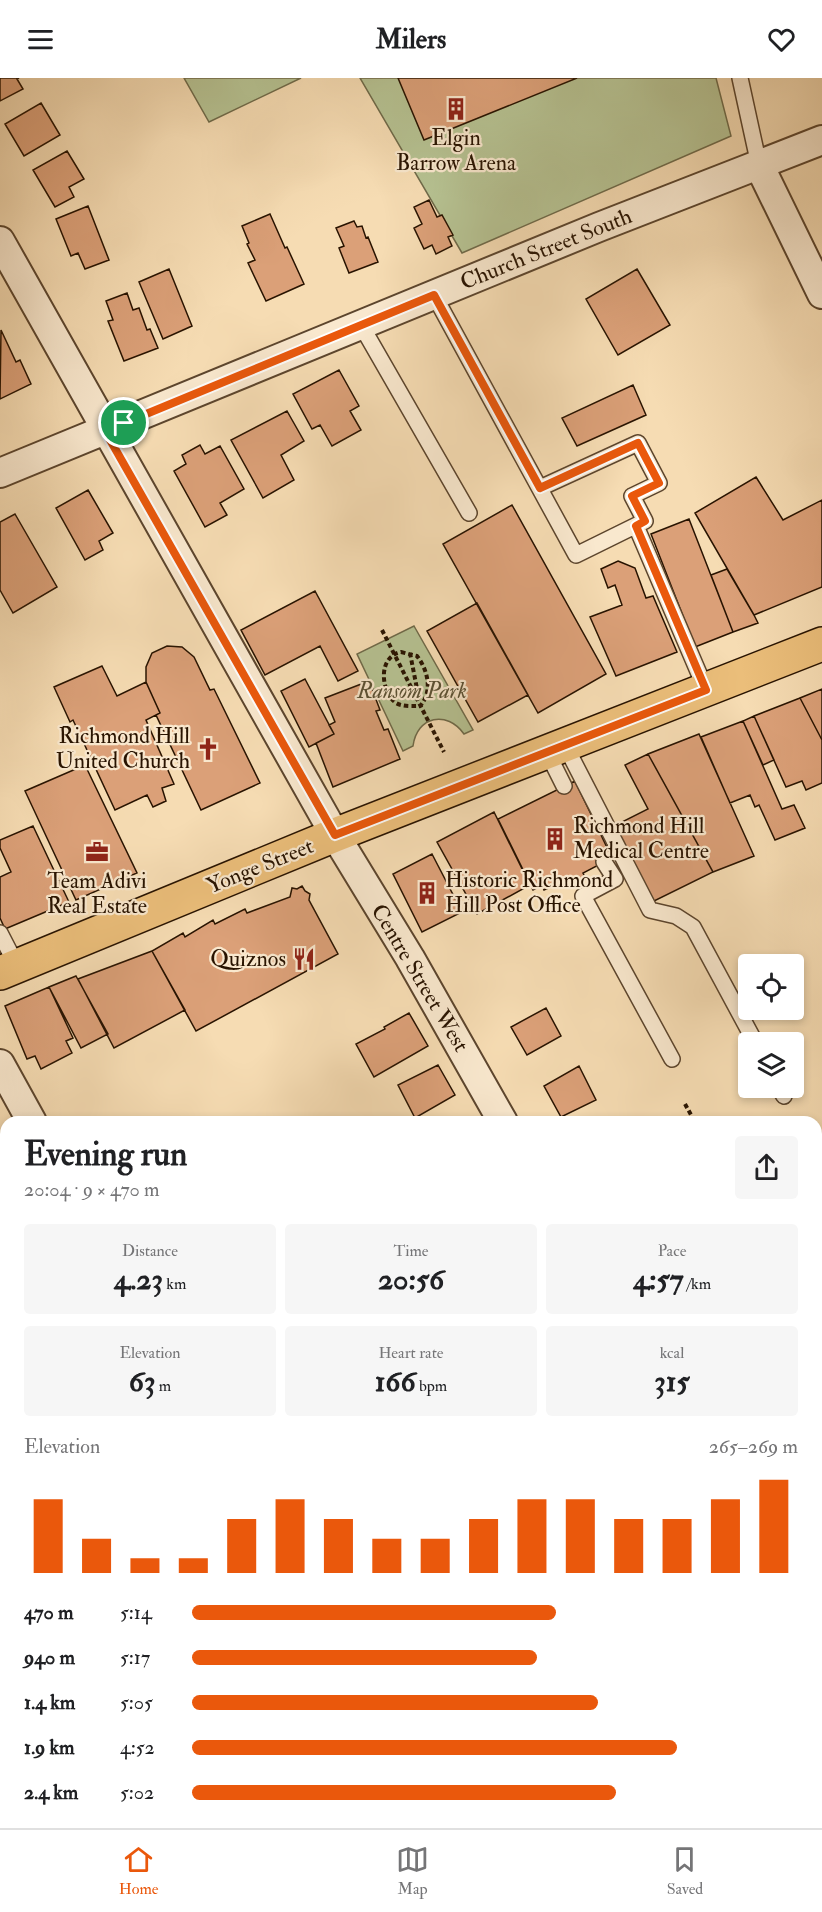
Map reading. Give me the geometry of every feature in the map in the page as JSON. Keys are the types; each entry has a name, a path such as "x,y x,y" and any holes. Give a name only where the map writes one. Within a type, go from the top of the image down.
{"main road":[{"name":"Yonge Street","path":"9,969 335,835 822,644"}],"street":[{"name":"Church Street South","path":"0,473 599,227 822,140"},
{"path":"759,165 822,294"},
{"name":"Centre Street West","path":"0,241 105,431 335,835 410,958 500,1116"},
{"path":"0,1064 29,1116"}],"lane":[{"path":"740,78 759,165"},
{"path":"434,295 576,555 645,521 632,496 659,483 638,443 540,488"},
{"path":"362,325 469,513"},
{"path":"636,526 706,690"},
{"path":"556,749 564,786"},
{"path":"556,749 650,910 676,916 693,927 750,1032"},
{"path":"604,862 615,879 583,896 672,1059"},
{"path":"0,933 9,969"}],"path":[{"path":"382,630 444,752"},
{"path":"410,653 420,706"},
{"path":"410,653 417,656 422,663 427,678 426,697 420,706 409,707 397,703 389,694 384,682 384,668 388,658 393,654 410,653"},
{"path":"685,1104 692,1116"}],"green space":[{"path":"184,78 301,78 209,122"},
{"path":"360,78 716,78 731,136 462,253"},
{"name":"Ransom Park","path":"414,626 473,730 464,734 457,726 449,722 441,719 434,720 420,728 413,746 403,751 357,654"}],"building":[{"path":"0,78 19,78 17,79 23,89 0,101"},
{"name":"Elgin Barrow Arena","path":"398,78 577,78 424,140"},
{"path":"41,103 60,135 24,156 5,124"},
{"path":"67,151 84,179 69,187 74,197 55,207 33,170"},
{"path":"429,200 437,217 442,215 453,235 448,237 452,246 436,254 432,245 424,249 414,228 422,224 414,207"},
{"path":"88,206 109,260 85,269 78,253 71,256 56,219"},
{"path":"270,214 304,284 266,301 248,263 255,260 242,226"},
{"path":"354,221 357,227 362,226 378,262 349,273 339,248 344,246 336,228"},
{"path":"169,269 192,326 163,339 139,282"},
{"path":"637,269 670,325 618,355 586,299"},
{"path":"127,293 133,310 139,308 147,330 150,329 158,348 124,361 108,321 113,320 106,301"},
{"path":"1,330 16,362 20,360 31,384 0,399"},
{"path":"339,370 359,406 350,411 361,430 332,446 320,425 312,429 293,394"},
{"path":"633,385 646,415 577,446 562,418"},
{"path":"287,411 304,441 281,455 294,480 263,498 231,440"},
{"path":"200,445 205,454 220,446 244,489 220,503 227,515 205,527 174,471 186,464 182,455"},
{"path":"756,477 783,520 822,500 822,587 754,615 695,513"},
{"path":"88,490 113,533 99,541 103,550 85,560 56,508"},
{"path":"512,505 606,674 538,713 443,544"},
{"path":"15,514 57,587 13,613 0,590 0,522"},
{"path":"689,519 733,632 695,647 651,534"},
{"path":"618,561 635,568 646,598 653,596 677,652 616,676 590,617 622,605 615,585 608,588 601,569"},
{"path":"727,569 758,623 733,632 711,575"},
{"path":"315,591 358,671 338,681 320,646 265,675 241,630"},
{"path":"477,603 528,695 478,722 427,631"},
{"name":"Richmond Hill United Church","path":"167,646 182,647 194,657 210,690 214,689 260,783 201,810 156,715 160,713 146,682 146,667 152,653"},
{"path":"102,666 117,696 146,682 160,713 146,720 174,784 162,788 166,801 153,807 147,795 115,810 73,720 70,722 54,687"},
{"path":"305,679 334,734 309,747 281,691"},
{"path":"369,681 380,710 376,711 384,730 388,729 400,759 333,787 316,743 334,734 329,725 335,722 325,698"},
{"path":"822,689 822,740 800,698"},
{"path":"800,698 822,740 822,783 806,790 802,781 786,787 754,716"},
{"path":"754,716 774,760 763,765 743,721"},
{"path":"743,721 782,809 794,805 805,828 775,840 759,805 755,807 750,795 730,803 701,737"},
{"path":"699,734 754,856 713,872 648,754"},
{"path":"648,754 713,872 650,903 610,828 648,809 625,765"},
{"path":"85,765 137,873 76,900 25,791"},
{"name":"Richmond Hill Medical Centre","path":"575,781 612,858 583,873 586,879 576,884 573,880 544,890 542,885 533,890 498,819"},
{"path":"494,812 530,885 477,914 437,842"},
{"path":"33,826 69,902 5,929 0,918 0,877 11,872 0,848 0,840"},
{"name":"Historic Richmond Hill Post Office","path":"432,854 462,912 422,932 393,874"},
{"path":"302,886 310,894 309,900 338,954 196,1031 152,951 183,933 185,937 213,920 215,924 245,909 247,913 290,897 292,888 297,889"},
{"path":"152,951 185,1010 114,1048 78,979"},
{"path":"76,976 108,1034 81,1048 49,987"},
{"path":"49,987 73,1038 66,1041 72,1053 41,1069 35,1056 27,1059 5,1006"},
{"path":"546,1008 561,1036 527,1055 511,1027"},
{"path":"409,1013 428,1046 374,1077 356,1044"},
{"path":"438,1065 455,1095 418,1116 414,1116 398,1085"},
{"path":"579,1066 596,1100 560,1116 544,1086"}],"place":[{"name":"Elgin Barrow Arena","path":"456,109"},
{"name":"Richmond Hill United Church","path":"208,749"},
{"name":"Richmond Hill Medical Centre","path":"555,839"},
{"name":"Team Adivi Real Estate","path":"97,852"},
{"name":"Historic Richmond Hill Post Office","path":"427,893"},
{"name":"Quiznos","path":"304,959"}],"route":[{"path":"434,295 540,488 638,443 659,483 632,496 645,521 636,526 706,690 335,835 105,431 124,423 434,295"}]}
